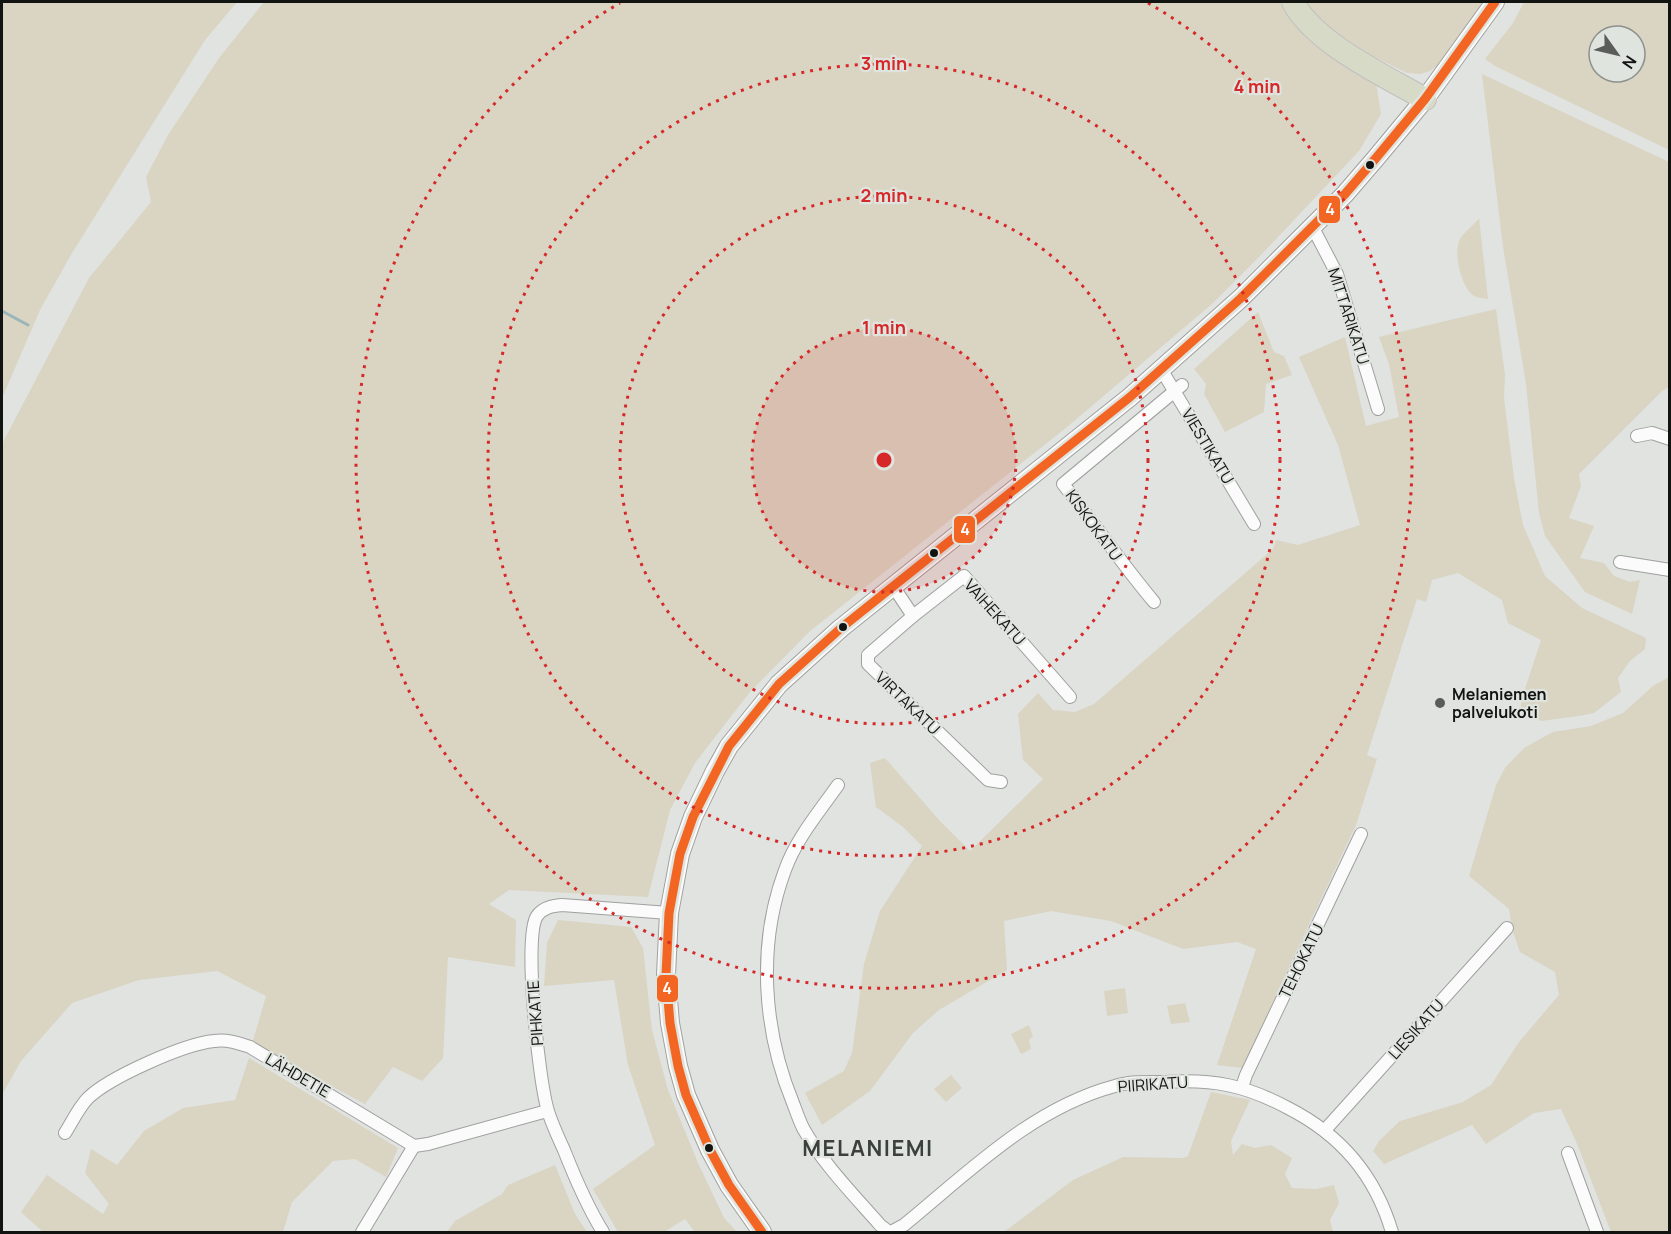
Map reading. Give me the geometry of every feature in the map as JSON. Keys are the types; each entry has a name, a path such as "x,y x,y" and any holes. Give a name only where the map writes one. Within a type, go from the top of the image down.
{"highway":[{"path":"1293,2 1314,28 1344,52 1425,99"}],"main road":[{"path":"762,1233 729,1185 710,1150 686,1095 670,1023 666,975 669,913 680,854 693,817 729,746 779,684 841,628 1130,397 1241,298 1345,194 1425,99 1495,2"}],"street":[{"name":"MITTARIKATU","path":"1312,226 1338,274 1378,409"},
{"name":"VIESTIKATU","path":"1161,369 1179,388 1254,524"},
{"name":"KISKOKATU","path":"1154,602 1063,484 1179,388"},
{"path":"1637,436 1652,433 1670,439"},
{"path":"1620,562 1670,570"},
{"name":"VAIHEKATU","path":"913,616 964,576 1070,696"},
{"path":"893,586 913,616"},
{"name":"VIRTAKATU","path":"913,616 868,655 868,664 988,780 1001,782"},
{"path":"838,785 799,842 785,870 772,917 766,969 771,1030 785,1083 803,1127 831,1169 890,1233"},
{"name":"TEHOKATU","path":"1242,1087 1250,1065 1361,834"},
{"name":"PIHKATIE","path":"603,1233 580,1188 547,1111 536,1037 532,980 534,926 537,916 551,906 669,913"},
{"name":"LIESIKATU","path":"1325,1130 1507,928"},
{"name":"LÄHDETIE","path":"65,1133 87,1099 105,1084 189,1045 216,1040 234,1041 250,1047 414,1146"},
{"name":"PIIRIKATU","path":"890,1233 1020,1131 1043,1116 1116,1085 1188,1080 1242,1087 1284,1106 1325,1130 1343,1146 1366,1174 1385,1208 1392,1233"},
{"path":"362,1233 414,1146 547,1111"},
{"path":"1568,1153 1598,1233"}],"shaded area":[{"path":"2,2 237,2 205,40 72,253 40,310 2,398"},
{"path":"264,2 1283,2 1290,17 1309,40 1334,59 1376,83 1381,114 1359,151 1212,304 1067,427 809,632 750,692 695,763 670,810 648,897 509,890 489,904 516,920 515,967 448,957 443,1058 422,1081 393,1067 365,1104 252,1044 266,996 217,971 139,980 72,1003 21,1061 2,1095 2,444 89,278 151,202 146,177 168,135 219,58"},
{"path":"1305,2 1484,2 1441,63 1430,71 1420,74 1407,73 1350,45 1314,18"},
{"path":"1524,2 1669,2 1669,150 1495,66 1485,59 1513,23"},
{"path":"1482,74 1669,162 1669,387 1662,391 1579,474 1581,486 1569,518 1594,526 1580,558 1604,563 1614,576 1630,582 1640,580 1632,614 1585,592 1545,536 1539,513 1526,384 1503,247"},
{"path":"1479,218 1488,299 1476,297 1469,292 1459,269 1457,253 1460,239"},
{"path":"1496,309 1505,375 1504,398 1514,478 1523,525 1545,576 1582,608 1646,638 1645,649 1630,661 1618,678 1621,692 1594,713 1541,721 1520,713 1522,698 1541,640 1508,623 1502,600 1458,573 1432,580 1426,602 1417,599 1367,755 1377,759 1356,825 1243,1068 1217,1065 1256,949 1237,942 1183,949 1111,921 1051,911 1004,921 1007,970 939,1010 913,1033 870,1091 822,1125 805,1093 844,1071 852,1053 864,964 880,911 922,846 903,827 876,807 870,763 885,758 939,820 970,851 1043,779 1023,760 1018,714 1038,693 1053,710 1075,712 1094,704 1273,549 1276,540 1298,545 1360,525 1338,445 1299,357 1345,337 1366,426 1399,417 1389,364 1379,337"},
{"path":"1258,312 1274,352 1284,356 1292,375 1266,384 1264,412 1225,432 1204,394 1206,384 1194,369"},
{"path":"1669,677 1669,1232 1611,1232 1578,1146 1561,1109 1534,1113 1486,1144 1472,1125 1384,1164 1373,1151 1379,1141 1400,1121 1463,1102 1491,1085 1519,1042 1559,995 1555,972 1520,952 1513,932 1509,909 1469,876 1496,785 1505,768 1524,748 1553,732 1591,726 1623,713 1653,686"},
{"path":"558,920 631,927 643,948 652,1030 668,1090 724,1218 737,1232 695,1232 685,1219 664,1232 618,1232 593,1189 655,1145 628,1065 614,980 544,986 547,943"},
{"path":"1125,988 1128,1013 1107,1016 1104,991"},
{"path":"1185,1003 1190,1022 1171,1024 1167,1006"},
{"path":"1029,1025 1033,1036 1029,1040 1031,1049 1021,1054 1011,1034"},
{"path":"249,1058 398,1148 386,1177 355,1159 333,1161 292,1202 283,1232 43,1232 21,1212 47,1175 103,1214 109,1204 85,1173 91,1149 117,1165 144,1131 183,1108 235,1100"},
{"path":"951,1075 962,1088 946,1102 934,1089"},
{"path":"1211,1092 1250,1100 1231,1141 1233,1155 1242,1144 1255,1148 1271,1145 1292,1158 1285,1174 1292,1188 1316,1189 1334,1185 1339,1203 1330,1220 1333,1232 1004,1232 1073,1180 1123,1157 1183,1158 1188,1156"},
{"path":"555,1165 575,1214 587,1232 447,1232 455,1221 502,1194 508,1185"}],"waterway":[{"path":"2,311 28,325"}],"transit line":[{"name":"4","path":"762,1232 729,1185 710,1150 686,1095 670,1023 666,975 669,913 680,854 693,817 729,746 779,684 841,628 1130,397 1241,298 1345,194 1376,158 1425,99 1495,2"}],"place":[{"name":"Melaniemen palvelukoti","path":"1440,703"}],"district":[{"name":"MELANIEMI","path":"868,1148"}]}
